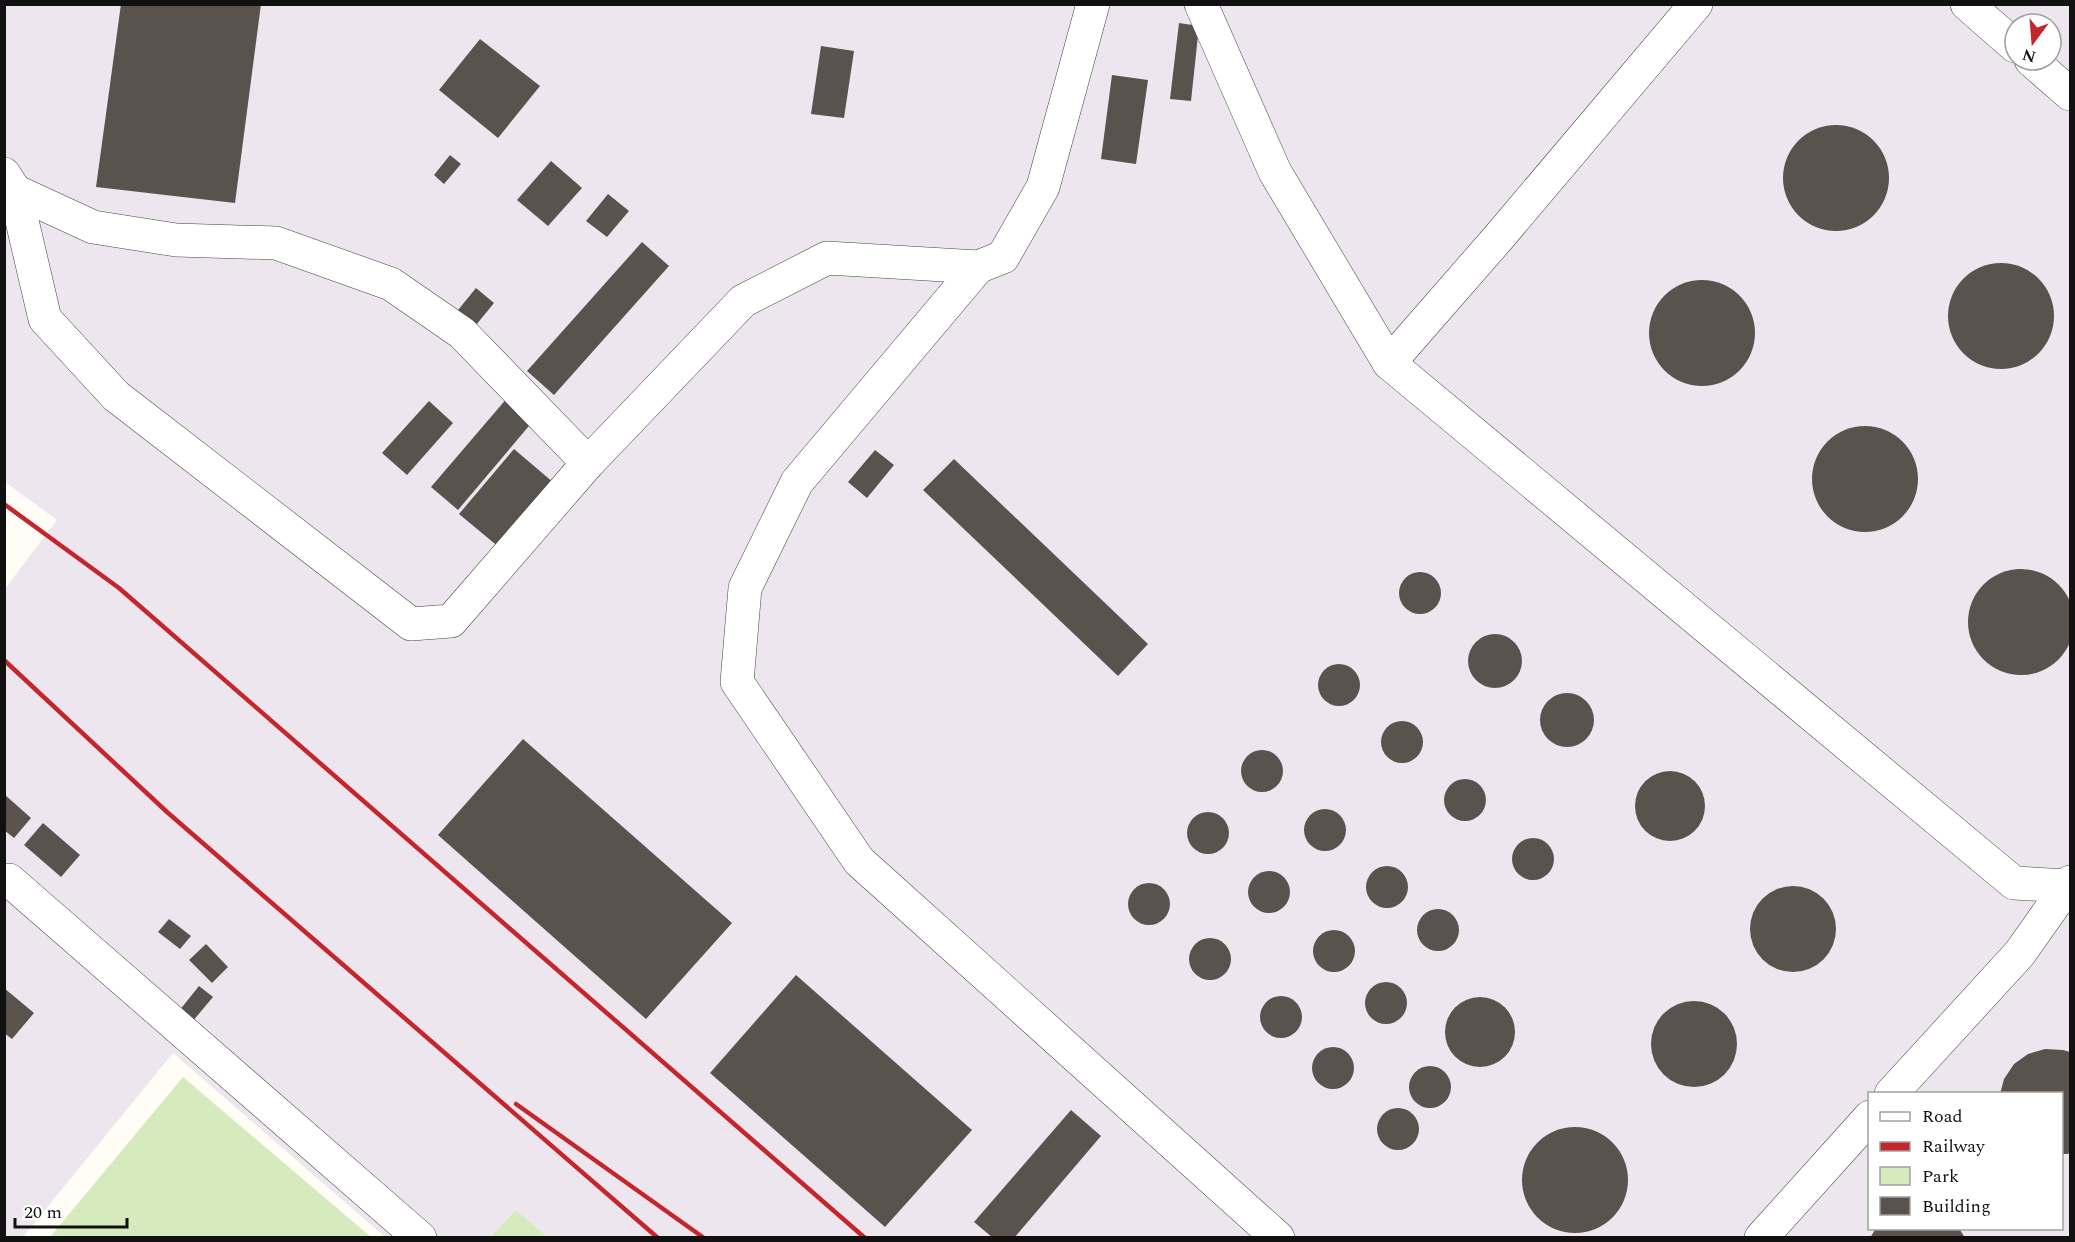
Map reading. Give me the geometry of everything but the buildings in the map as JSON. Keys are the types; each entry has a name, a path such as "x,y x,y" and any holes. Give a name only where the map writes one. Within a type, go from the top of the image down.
{"lane":[{"path":"10,183 45,319 116,396 411,624 451,621 588,463 743,301 827,258 978,267 1003,257 1043,187 1094,4"},
{"path":"1201,4 1275,172 1389,363 2014,883 2069,884"},
{"path":"1389,363 1696,4"},
{"path":"1967,4 2003,36"},
{"path":"2045,72 2070,94"},
{"path":"10,183 93,227 176,240 276,243 391,284 462,333 588,463"},
{"path":"978,267 797,482 745,588 738,682 859,861 1278,1238"},
{"path":"9,880 420,1238"},
{"path":"1894,1092 2020,953 2069,884"},
{"path":"1761,1238 1868,1119"}],"shaded area":[{"path":"5,5 2070,5 2070,1237 385,1237 173,1053 23,1237 5,1237 4,590 57,520 5,482"}],"green space":[{"path":"183,1077 371,1237 50,1237"},
{"path":"516,1210 547,1237 491,1237"}],"railway":[{"path":"4,504 119,588 865,1238"},
{"path":"4,660 167,812 658,1238"},
{"path":"516,1104 704,1238"}]}
